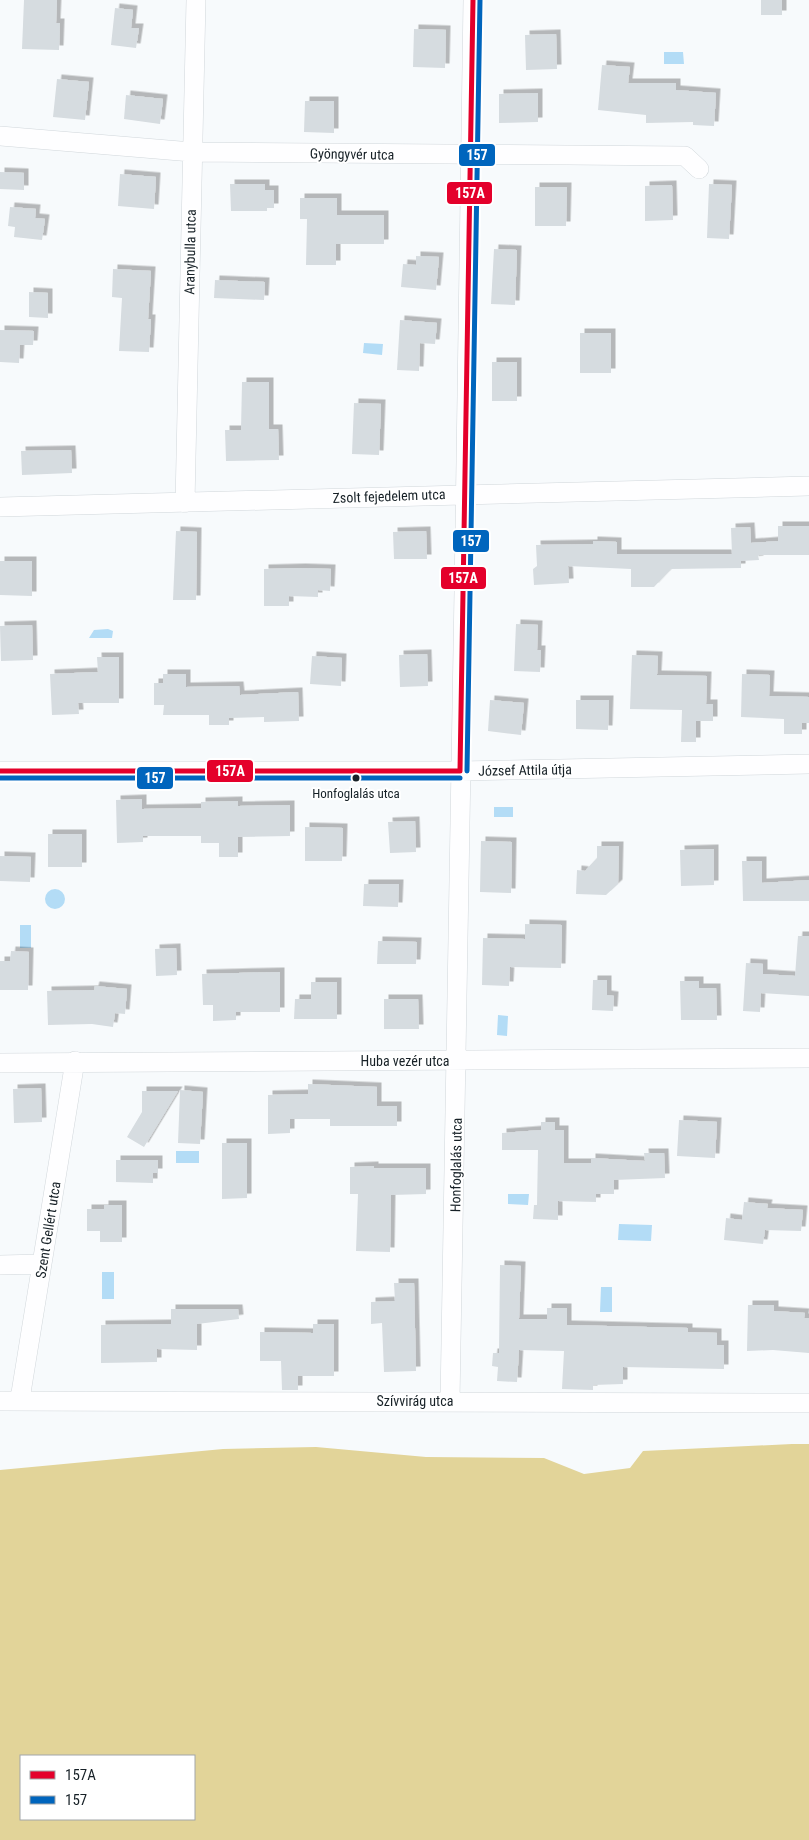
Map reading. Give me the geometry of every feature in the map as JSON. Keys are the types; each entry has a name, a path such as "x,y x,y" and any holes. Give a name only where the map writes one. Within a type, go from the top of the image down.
{"street":[{"name":"Aranybulla utca","path":"185,503 196,0"},
{"name":"Honfoglalás utca","path":"450,1401 458,1061 460,771 473,0"},
{"name":"Gyöngyvér utca","path":"0,136 192,152 685,156 699,168"},
{"name":"Zsolt fejedelem utca","path":"0,507 809,486"},
{"name":"József Attila útja","path":"0,771 460,771 809,764"},
{"name":"Huba vezér utca","path":"0,1062 809,1058"},
{"name":"Szent Gellért utca","path":"20,1399 75,1061"},
{"path":"0,1265 42,1264"},
{"name":"Szívvirág utca","path":"0,1401 20,1399 809,1403"}],"shaded area":[{"path":"809,1444 809,1840 0,1840 0,1470 223,1449 316,1447 426,1457 544,1458 584,1474 630,1468 643,1451"}],"water":[{"path":"664,52 683,52 684,64 664,64"},
{"path":"364,343 383,344 382,355 363,353"},
{"path":"108,629 113,631 112,638 89,638 94,630"},
{"path":"494,807 513,807 513,817 494,817"},
{"path":"55,889 62,892 65,899 62,906 55,909 48,906 45,899 48,892"},
{"path":"20,925 31,925 31,948 20,948"},
{"path":"498,1015 508,1016 507,1036 497,1035"},
{"path":"176,1151 199,1151 199,1163 176,1163"},
{"path":"508,1194 529,1194 528,1205 508,1204"},
{"path":"619,1224 652,1225 651,1241 618,1240"},
{"path":"102,1272 114,1272 114,1299 102,1299"},
{"path":"601,1287 612,1287 612,1312 600,1312"}],"building":[{"path":"24,0 57,0 56,23 60,23 59,50 22,49"},
{"path":"761,0 782,0 782,15 761,15"},
{"path":"115,8 133,10 131,28 139,28 136,48 111,45"},
{"path":"414,29 446,30 445,68 413,67"},
{"path":"556,34 557,69 526,70 525,35"},
{"path":"602,65 630,67 628,83 676,83 676,90 716,93 714,126 693,125 693,122 646,123 646,115 598,110"},
{"path":"57,79 89,82 85,120 53,117"},
{"path":"538,93 538,122 499,123 499,94"},
{"path":"126,95 163,99 160,124 124,119"},
{"path":"305,101 334,101 334,133 304,132"},
{"path":"0,172 24,173 24,190 0,189"},
{"path":"120,174 156,177 154,209 118,206"},
{"path":"230,184 265,184 265,190 274,190 274,208 267,208 267,211 231,211"},
{"path":"709,184 732,185 729,239 707,238"},
{"path":"672,185 673,220 645,221 645,186"},
{"path":"535,187 567,187 566,226 535,226"},
{"path":"300,198 337,198 337,215 384,215 384,244 336,244 336,265 306,265 307,219 300,219"},
{"path":"10,207 36,209 35,218 45,219 42,240 14,237 15,227 8,226"},
{"path":"494,249 517,250 515,305 491,304"},
{"path":"416,256 439,257 436,290 401,287 403,264 416,265"},
{"path":"113,269 151,271 148,319 151,319 149,352 119,351 122,298 112,297"},
{"path":"215,280 265,282 264,300 214,298"},
{"path":"29,292 48,293 48,318 29,317"},
{"path":"400,320 437,323 435,344 420,343 419,371 397,370"},
{"path":"0,330 34,331 33,345 20,345 19,363 0,362"},
{"path":"580,333 611,333 611,373 580,373"},
{"path":"492,362 517,362 517,401 492,401"},
{"path":"242,382 269,382 269,429 278,429 279,460 226,461 225,430 241,430"},
{"path":"354,403 381,404 379,455 352,454"},
{"path":"71,450 72,473 22,475 21,451"},
{"path":"778,526 809,526 809,555 758,555 759,560 741,561 741,568 671,569 654,587 631,587 631,569 568,566 569,583 534,585 533,569 537,566 536,545 593,544 593,541 617,542 617,554 732,554 731,528 750,527 751,543 778,541"},
{"path":"176,531 197,532 196,600 173,600"},
{"path":"426,531 427,559 394,559 393,532"},
{"path":"0,561 32,561 32,596 0,595"},
{"path":"264,569 331,569 330,591 318,590 318,597 289,596 289,606 264,606"},
{"path":"516,624 538,625 537,650 541,650 540,672 514,671"},
{"path":"32,625 33,660 1,661 0,626"},
{"path":"427,654 428,686 400,687 399,655"},
{"path":"632,655 658,656 657,675 707,676 706,704 713,704 713,721 696,721 696,742 681,742 682,710 630,709"},
{"path":"312,656 342,658 341,686 310,684"},
{"path":"97,657 119,657 119,703 78,703 79,714 52,715 50,674 98,672"},
{"path":"163,674 186,674 186,687 239,686 240,695 298,692 299,721 264,722 264,717 229,718 229,725 209,725 209,715 163,715 164,705 154,705 154,683 163,683"},
{"path":"742,674 770,675 769,696 809,697 809,723 802,723 802,734 784,734 784,719 741,717"},
{"path":"490,700 524,703 521,735 488,731"},
{"path":"576,700 609,700 608,730 576,729"},
{"path":"142,799 142,809 201,808 201,802 238,801 238,806 290,805 290,836 238,837 238,857 219,857 219,843 201,843 201,836 143,836 143,842 117,843 116,800"},
{"path":"415,821 416,852 390,853 388,822"},
{"path":"305,827 343,828 342,861 305,861"},
{"path":"48,834 82,834 82,867 48,867"},
{"path":"481,841 512,842 511,893 480,892"},
{"path":"597,846 619,846 618,884 606,895 576,894 577,870 585,871 597,858"},
{"path":"714,849 714,885 681,886 680,850"},
{"path":"0,856 31,857 30,882 0,881"},
{"path":"742,861 762,861 762,883 809,880 809,901 743,901"},
{"path":"364,884 399,884 398,907 363,906"},
{"path":"525,924 562,925 561,968 510,967 509,986 482,985 483,938 525,939"},
{"path":"798,936 809,936 809,996 761,993 760,1012 743,1011 746,963 763,964 763,974 795,976"},
{"path":"378,941 417,942 416,964 377,964"},
{"path":"176,948 177,975 156,976 155,949"},
{"path":"11,951 29,952 28,990 0,990 0,961 10,961"},
{"path":"280,972 280,1012 236,1012 236,1020 213,1021 213,1005 203,1005 202,974"},
{"path":"593,980 607,980 607,995 614,996 613,1011 592,1010"},
{"path":"680,981 699,981 699,988 716,988 717,1020 681,1020"},
{"path":"311,982 337,982 337,1019 294,1019 295,999 311,999"},
{"path":"95,986 127,989 125,1014 115,1013 113,1027 92,1024 48,1025 47,991 94,990"},
{"path":"384,999 418,999 419,1029 384,1029"},
{"path":"308,1084 377,1087 377,1106 397,1106 397,1126 330,1126 330,1119 290,1119 290,1133 268,1134 268,1095 308,1094"},
{"path":"41,1088 42,1122 14,1123 13,1089"},
{"path":"180,1090 203,1092 200,1144 178,1143"},
{"path":"142,1091 178,1091 144,1147 127,1137 142,1112"},
{"path":"679,1120 717,1122 715,1158 677,1156"},
{"path":"541,1122 555,1122 555,1130 564,1130 564,1163 591,1163 591,1158 645,1161 644,1153 664,1153 665,1178 614,1180 614,1194 596,1194 596,1202 558,1201 558,1220 533,1219 534,1205 537,1205 538,1150 502,1150 502,1133 541,1130"},
{"path":"222,1143 247,1143 247,1198 222,1199"},
{"path":"116,1160 158,1160 158,1173 153,1173 153,1183 116,1182"},
{"path":"374,1166 374,1168 426,1168 426,1194 391,1195 390,1252 356,1251 358,1194 350,1194 350,1167"},
{"path":"744,1202 768,1204 767,1208 803,1210 801,1231 765,1230 763,1244 724,1240 726,1218 742,1220"},
{"path":"104,1205 122,1205 122,1242 100,1242 100,1231 87,1231 87,1209 104,1209"},
{"path":"500,1265 521,1266 519,1319 547,1319 547,1308 567,1308 567,1325 688,1328 688,1332 717,1333 717,1345 724,1345 724,1369 623,1367 623,1384 593,1385 593,1390 562,1389 564,1351 519,1350 517,1382 497,1381 498,1367 492,1366 493,1353 499,1353"},
{"path":"394,1283 414,1283 416,1371 384,1372 382,1323 371,1324 371,1302 395,1301"},
{"path":"748,1305 774,1305 774,1311 805,1313 804,1318 809,1318 809,1353 773,1350 747,1351"},
{"path":"171,1309 238,1309 239,1319 197,1324 197,1350 157,1349 157,1362 101,1363 101,1325 171,1324"},
{"path":"313,1324 334,1324 334,1376 298,1376 298,1390 282,1390 281,1361 260,1361 260,1332 313,1333"}],"transit line":[{"name":"157A","path":"460,771 473,0"},
{"name":"157","path":"467,771 480,0"},
{"name":"157A","path":"0,771 460,771"},
{"name":"157","path":"0,778 460,778"}],"place":[{"name":"Honfoglalás utca","path":"356,778"}]}
